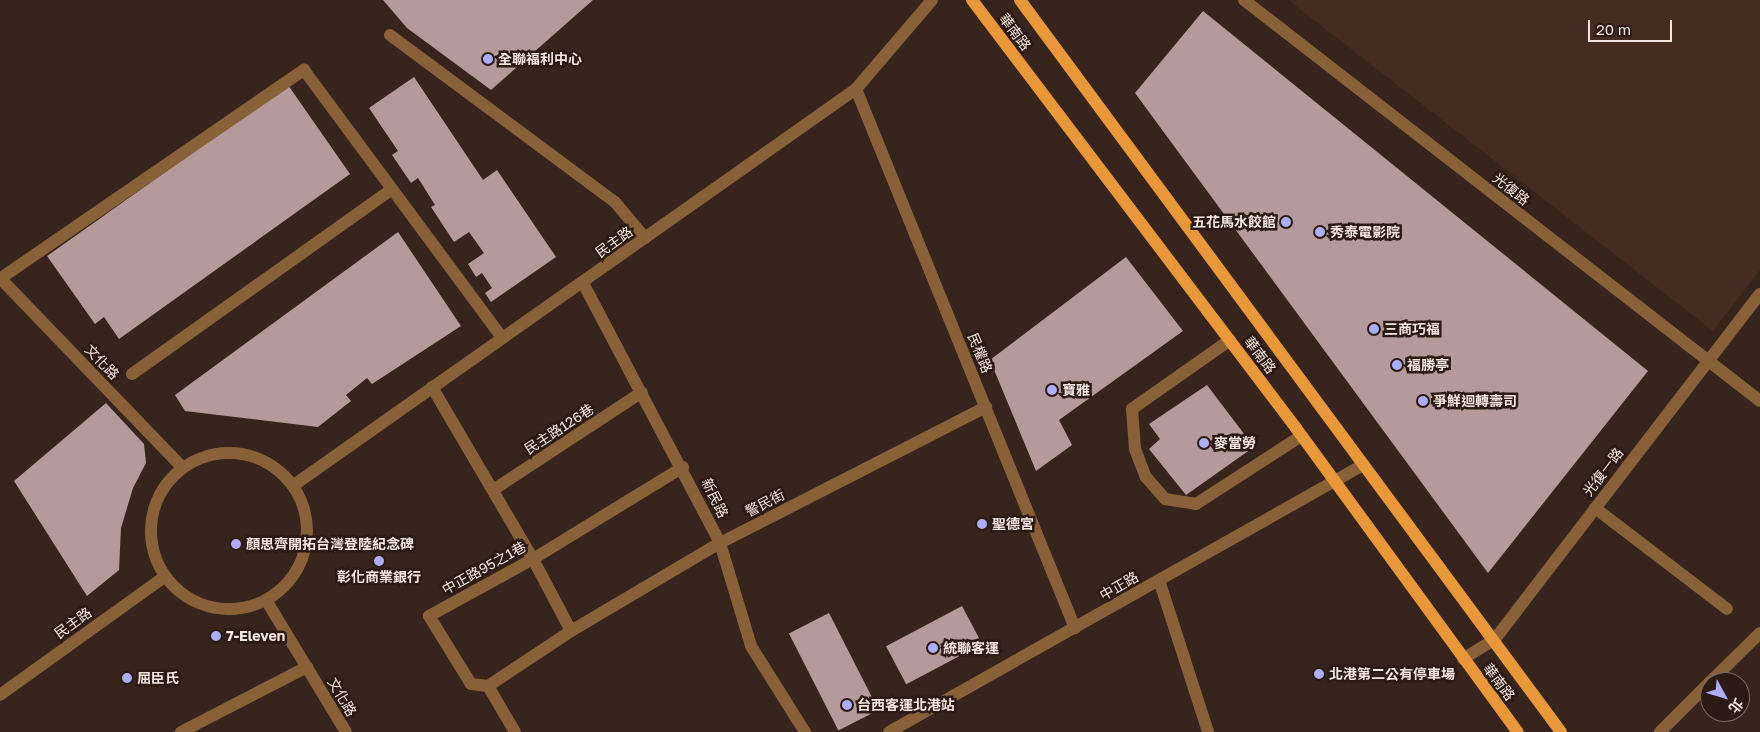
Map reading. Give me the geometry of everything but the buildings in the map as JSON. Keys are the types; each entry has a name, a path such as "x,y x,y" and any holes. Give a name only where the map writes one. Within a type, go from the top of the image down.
{"main road":[{"name":"華南路","path":"972,0 1230,340 1518,732"},
{"name":"華南路","path":"1020,0 1561,732"}],"street":[{"name":"民主路","path":"294,486 432,386 583,283 856,89 932,0"},
{"name":"光復路","path":"1244,0 1760,402"},
{"path":"390,35 615,202 645,238"},
{"path":"0,278 304,70 502,338"},
{"name":"民權路","path":"856,89 1075,628"},
{"path":"132,374 392,190"},
{"name":"文化路","path":"0,278 182,467"},
{"name":"新民路","path":"583,283 682,467 720,544 751,646 805,732"},
{"name":"光復一路","path":"1463,659 1494,639 1760,294"},
{"path":"1230,340 1132,409 1135,449 1146,477 1165,499 1196,504 1301,436"},
{"path":"432,386 533,559 571,631"},
{"name":"民主路126巷","path":"493,490 642,392"},
{"name":"警民街","path":"488,686 571,631 720,544 986,407"},
{"path":"229,452 254,455 276,467 294,486 305,510 307,536 301,562 286,584 266,600 245,608 222,609 200,604 180,593 164,577 154,555 151,522 154,506 164,485 182,467 204,456 229,452"},
{"name":"中正路","path":"889,732 1363,465"},
{"name":"中正路95之1巷","path":"488,686 472,684 428,616 533,559 682,467"},
{"path":"1595,508 1727,609"},
{"name":"民主路","path":"0,695 164,577"},
{"path":"1159,580 1208,732"},
{"name":"文化路","path":"266,600 346,732"},
{"path":"1720,672 1760,633"},
{"path":"181,732 307,667"},
{"path":"488,686 515,732"},
{"path":"1660,732 1700,692"}],"shaded area":[{"path":"1288,0 1760,0 1760,270 1713,331"}],"place":[{"name":"全聯福利中心","path":"488,59"},
{"name":"五花馬水餃館","path":"1286,222"},
{"name":"秀泰電影院","path":"1320,232"},
{"name":"三商巧福","path":"1374,329"},
{"name":"福勝亭","path":"1397,365"},
{"name":"寶雅","path":"1052,390"},
{"name":"爭鮮迴轉壽司","path":"1423,401"},
{"name":"麥當勞","path":"1204,443"},
{"name":"聖德宮","path":"982,524"},
{"name":"顏思齊開拓台灣登陸紀念碑","path":"236,544"},
{"name":"彰化商業銀行","path":"379,561"},
{"name":"7-Eleven","path":"216,636"},
{"name":"統聯客運","path":"933,648"},
{"name":"北港第二公有停車場","path":"1319,674"},
{"name":"屈臣氏","path":"127,678"},
{"name":"台西客運北港站","path":"847,705"}]}
